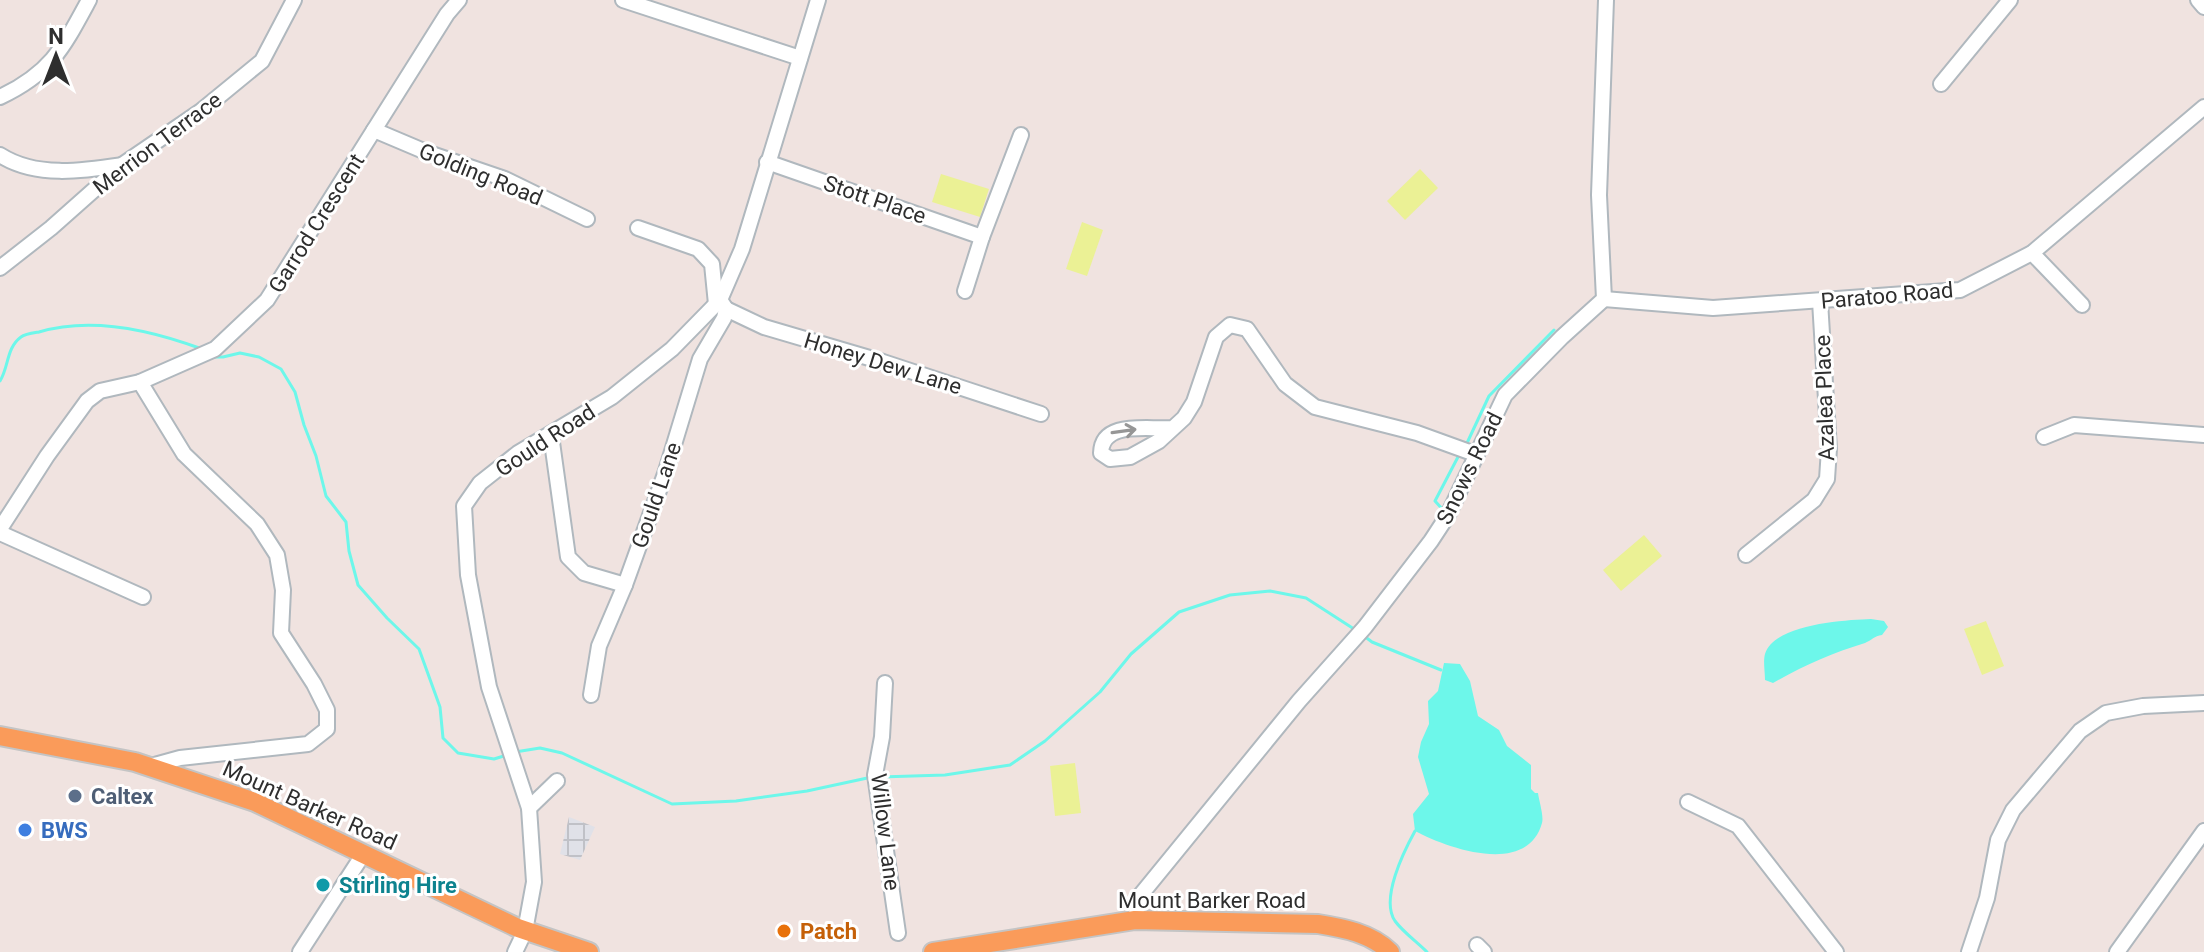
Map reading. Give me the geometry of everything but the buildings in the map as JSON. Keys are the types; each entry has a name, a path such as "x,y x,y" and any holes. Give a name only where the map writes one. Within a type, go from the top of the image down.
{"main road":[{"name":"Mount Barker Road","path":"0,736 151,766 255,802 525,931 589,952"},
{"name":"Mount Barker Road","path":"933,952 1135,920 1318,924 1347,928 1382,944 1390,952"}],"street":[{"path":"0,97 26,85 50,65 69,38 89,0"},
{"name":"Merrion Terrace","path":"0,268 122,165 201,111 262,61 294,0"},
{"name":"Garrod Crescent","path":"0,531 47,456 87,401 100,391 140,382 215,349 267,300 447,14 459,0"},
{"path":"623,0 800,58"},
{"name":"Gould Road","path":"515,952 525,931 534,882 529,808 489,687 468,575 464,506 480,483 518,453 612,397 721,305 742,249 818,0"},
{"path":"1604,299 1599,195 1606,0"},
{"path":"1941,84 2010,0"},
{"path":"2198,0 2204,7"},
{"name":"Paratoo Road","path":"1604,299 1713,308 1960,290 2032,253 2204,107"},
{"name":"Golding Road","path":"374,130 505,179 587,219"},
{"path":"965,291 1021,135"},
{"path":"0,155 42,170 122,165"},
{"name":"Stott Place","path":"767,162 982,237"},
{"path":"638,228 698,249 712,264 721,305"},
{"path":"2032,253 2082,305"},
{"name":"Snows Road","path":"1135,920 1139,897 1359,632 1448,515 1505,395 1604,299"},
{"name":"Azalea Place","path":"1746,555 1814,500 1827,479 1829,449 1820,301"},
{"name":"Honey Dew Lane","path":"721,305 764,327 1041,414"},
{"name":"Gould Lane","path":"591,695 599,646 625,585 666,471 700,359 724,318 721,305"},
{"path":"1171,428 1184,418 1194,402 1216,337 1230,325 1247,329 1285,384 1315,407 1417,433 1475,454"},
{"path":"140,382 184,454 257,524 277,555 283,590 281,633 327,710 327,729 308,744 180,758 151,766"},
{"path":"2044,437 2074,425 2204,435"},
{"path":"551,435 568,557 584,573 625,585"},
{"path":"0,531 143,597"},
{"name":"Willow Lane","path":"885,683 876,780 898,933"},
{"path":"1969,952 1987,898 1998,840 2013,810 2080,731 2106,713 2143,706 2204,703"},
{"path":"529,808 557,781"},
{"path":"1688,802 1738,826 1836,952"},
{"path":"2117,952 2204,831"},
{"path":"300,952 364,853"}],"shaded area":[{"path":"569,817 595,827 580,860 560,854"}],"green space":[{"path":"1420,169 1438,188 1405,220 1387,201"},
{"path":"941,174 989,189 980,217 932,202"},
{"path":"1082,222 1103,230 1087,276 1066,269"},
{"path":"1644,535 1662,556 1621,591 1603,570"},
{"path":"1986,621 2004,666 1982,675 1964,629"},
{"path":"1075,763 1081,813 1055,816 1050,766"}],"water":[{"path":"1871,619 1884,621 1888,627 1882,635 1818,660 1773,683 1765,680 1765,654 1771,644 1782,636 1812,626"},
{"path":"1444,663 1460,664 1470,681 1478,716 1499,730 1507,746 1531,765 1531,789 1538,793 1542,823 1534,840 1520,849 1504,854 1485,854 1446,845 1415,831 1413,814 1429,794 1418,757 1429,724 1428,701 1438,691"}],"waterway":[{"path":"0,381 16,341 29,334 59,327 121,327 202,349"},
{"path":"1467,443 1489,396 1554,330"},
{"path":"211,357 240,353 259,357 281,369 295,392 326,496 346,522 349,551 358,585 419,649 440,707 443,738 458,753 494,759 507,755"},
{"path":"1445,512 1435,501 1459,455"},
{"path":"880,777 945,775 1010,765 1045,741 1100,692 1131,654 1179,612 1230,595 1270,591 1306,598 1354,629"},
{"path":"1364,636 1441,670"},
{"path":"515,752 540,748 562,753 672,804 736,801 807,791 872,777"},
{"path":"1415,831 1395,875 1391,912 1398,925 1427,952"}],"place":[{"name":"Caltex","path":"75,796"},
{"name":"BWS","path":"25,830"},
{"name":"Stirling Hire","path":"323,885"},
{"name":"Patch","path":"784,931"}]}
